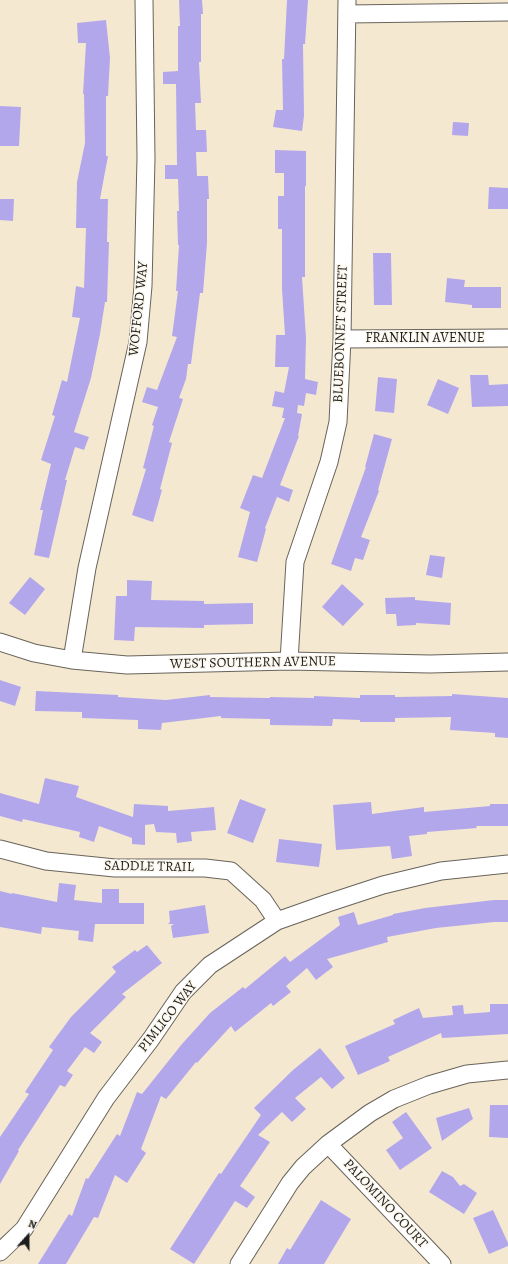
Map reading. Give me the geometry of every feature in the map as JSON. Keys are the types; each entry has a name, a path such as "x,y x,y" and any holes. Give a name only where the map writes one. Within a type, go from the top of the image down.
{"street":[{"name":"WOFFORD WAY","path":"72,660 87,568 138,342 143,286 146,158 144,0"},
{"path":"347,7 508,12"},
{"name":"BLUEBONNET STREET","path":"289,661 296,562 330,462 338,422 342,339 347,7"},
{"name":"FRANKLIN AVENUE","path":"342,339 508,338"},
{"name":"WEST SOUTHERN AVENUE","path":"0,642 34,653 72,660 127,665 289,661 430,664 508,662"},
{"name":"SADDLE TRAIL","path":"0,849 46,861 115,868 205,868 231,871 263,900 277,921"},
{"name":"PIMLICO WAY","path":"0,1252 24,1229 106,1098 151,1039 183,992 210,965 277,921 328,903 383,885 441,871 508,864"},
{"path":"240,1264 290,1183 303,1167 328,1144 370,1113 394,1099 429,1085 467,1074 508,1070"},
{"name":"PALOMINO COURT","path":"328,1144 442,1264"}],"building":[{"path":"179,0 202,0 203,14 201,14 201,62 199,62 201,103 195,103 196,130 206,130 207,152 196,152 197,176 208,176 209,199 207,199 207,243 203,293 200,293 191,364 188,364 186,379 179,398 183,399 169,442 172,443 160,489 162,490 153,522 132,515 146,469 143,468 154,426 152,425 158,407 142,402 147,387 157,390 177,337 172,336 178,291 176,291 179,245 177,211 179,211 178,179 165,179 165,165 177,165 176,84 163,84 163,72 178,71 178,26 180,26"},
{"path":"287,0 308,0 305,44 303,44 304,116 302,131 273,127 276,110 283,110 282,59 284,59"},
{"path":"106,20 110,58 108,96 106,96 106,156 108,156 100,199 108,199 107,242 109,242 107,302 105,302 91,378 74,432 89,437 84,450 75,447 65,480 67,480 49,558 34,555 43,510 40,510 51,464 41,460 55,416 52,415 62,380 67,382 80,318 72,317 76,286 84,288 86,228 76,228 77,182 85,143 83,94 86,43 78,43 77,23"},
{"path":"0,106 21,107 19,146 0,146"},
{"path":"453,122 469,123 468,136 452,135"},
{"path":"275,150 306,151 305,277 302,277 306,338 305,379 318,382 316,395 306,393 304,406 298,405 297,413 302,414 299,436 280,485 293,490 289,502 277,497 265,528 266,529 257,562 238,557 250,512 240,508 253,475 262,478 285,418 282,418 284,408 272,406 275,391 284,393 289,367 275,367 276,335 285,335 282,289 282,229 278,229 278,196 284,196 284,173 275,173"},
{"path":"489,187 508,188 508,209 488,209"},
{"path":"0,199 14,199 13,221 0,220"},
{"path":"373,253 391,253 392,305 374,305"},
{"path":"447,278 465,280 464,287 501,287 501,308 472,308 472,305 445,302"},
{"path":"470,375 488,375 489,385 508,384 508,406 472,407"},
{"path":"378,377 397,379 394,413 375,411"},
{"path":"438,379 459,388 448,414 427,405"},
{"path":"374,434 392,439 378,490 379,491 361,537 370,540 363,560 355,558 351,571 331,564 366,467"},
{"path":"430,555 445,557 442,578 426,575"},
{"path":"30,577 45,589 25,615 9,603"},
{"path":"127,580 152,581 151,600 204,601 204,604 253,603 253,624 204,625 204,628 135,627 134,641 114,640 116,596 127,596"},
{"path":"342,584 364,604 343,626 322,607"},
{"path":"415,597 415,600 451,603 450,625 416,623 416,625 397,626 396,614 386,614 385,598"},
{"path":"0,680 21,687 15,706 0,701"},
{"path":"36,691 118,695 118,697 166,700 210,695 210,697 314,698 314,696 360,698 360,695 395,695 395,697 452,696 452,694 508,698 508,738 495,737 495,733 450,730 451,717 395,718 395,722 360,722 360,720 333,719 332,726 270,725 270,719 221,718 221,716 162,723 161,730 138,729 138,720 82,718 82,712 35,711"},
{"path":"45,778 79,786 76,797 133,817 134,804 168,806 168,811 214,807 216,830 191,832 192,841 177,843 176,833 156,832 154,824 145,825 145,845 132,844 132,838 99,826 94,842 79,837 80,832 23,819 22,822 0,816 0,793 39,804"},
{"path":"240,799 266,809 253,843 227,833"},
{"path":"371,802 372,814 424,807 424,812 490,806 490,804 508,804 508,826 476,826 477,828 427,832 427,834 409,836 412,856 392,859 390,846 336,850 333,805"},
{"path":"279,839 322,844 319,867 276,862"},
{"path":"59,883 76,885 74,900 102,903 102,889 119,889 119,903 144,903 144,924 95,924 93,942 78,940 79,931 42,927 41,934 0,927 0,891 57,902"},
{"path":"494,900 508,900 508,922 436,928 387,937 388,942 327,959 333,967 316,980 307,968 286,986 291,992 273,1006 271,1003 235,1032 231,1026 197,1063 196,1062 166,1099 161,1096 141,1149 146,1153 127,1183 115,1175 98,1218 94,1217 66,1264 38,1264 69,1214 72,1216 86,1178 88,1179 117,1134 120,1136 137,1092 142,1094 182,1044 210,1013 243,987 245,989 285,956 290,962 340,925 338,917 354,912 358,925 393,914 425,908"},
{"path":"205,905 209,933 173,938 171,926 174,924 168,924 170,922 169,911"},
{"path":"147,945 162,963 122,994 126,997 90,1033 102,1042 94,1053 85,1047 67,1071 73,1075 65,1087 60,1085 18,1150 19,1151 0,1184 0,1137 29,1094 25,1092 53,1050 49,1047 71,1017 116,972 112,967 135,950 137,952"},
{"path":"490,1004 508,1004 508,1034 442,1038 441,1033 388,1057 390,1061 358,1075 345,1046 395,1024 393,1020 419,1008 423,1018 453,1015 452,1006 463,1005 464,1014 490,1012"},
{"path":"320,1048 345,1078 332,1089 321,1077 295,1098 306,1109 292,1122 282,1112 258,1135 270,1142 240,1186 255,1197 247,1208 235,1201 194,1264 170,1249 219,1173 221,1174 261,1115 254,1108 293,1070"},
{"path":"490,1105 508,1105 508,1138 489,1137"},
{"path":"469,1108 473,1119 442,1141 436,1118"},
{"path":"406,1112 432,1148 400,1170 386,1150 403,1138 392,1122"},
{"path":"442,1171 453,1177 460,1186 464,1184 477,1193 464,1214 429,1192"},
{"path":"321,1200 351,1219 324,1264 278,1264 287,1248 290,1250"},
{"path":"493,1210 508,1246 489,1254 473,1218"}]}
